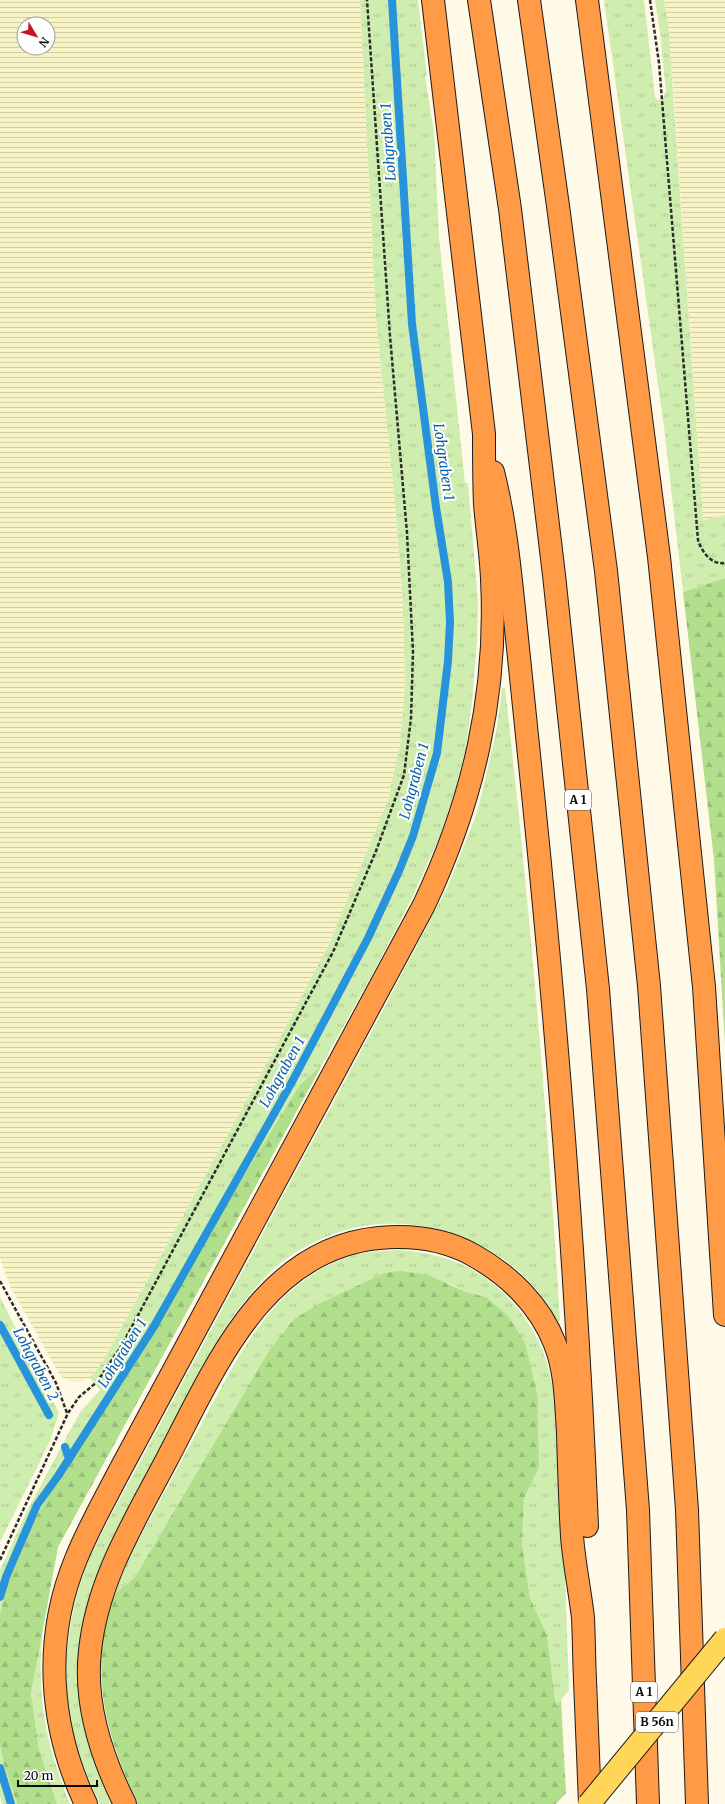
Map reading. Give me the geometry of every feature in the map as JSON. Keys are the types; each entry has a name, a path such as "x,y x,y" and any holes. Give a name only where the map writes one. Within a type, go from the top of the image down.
{"highway":[{"path":"86,1804 63,1743 54,1688 54,1658 57,1627 65,1591 76,1560 119,1472 424,905 444,863 473,776 487,700 493,621 492,580 485,503 484,434 433,0"},
{"name":"A 1","path":"479,0 510,209 552,560 598,989 638,1510 648,1804"},
{"path":"529,0 560,214 606,571 649,986 687,1510 697,1804"},
{"path":"587,0 659,557 704,987 725,1315"},
{"path":"484,434 500,499 512,597 540,866 556,1045 581,1368 588,1538 583,1619"},
{"path":"124,1804 97,1732 92,1704 89,1654 100,1599 121,1545 222,1356 263,1300 285,1278 305,1262 327,1250 351,1242 398,1236 422,1238 444,1243 465,1251 484,1261 508,1279 532,1303 545,1323 556,1345 564,1374 572,1538 583,1619 590,1804"}],"main road":[{"name":"B 56n","path":"590,1804 725,1639"}],"path":[{"path":"0,1560 68,1413 79,1397 97,1382 122,1345 292,1031 333,952 376,852 404,774 411,718 413,652 408,541 389,328 367,0"},
{"path":"650,0 660,76 698,540 705,554 720,564 725,563"},
{"path":"0,1281 56,1383 68,1413"}],"shaded area":[{"path":"0,0 360,0 376,317 395,503 403,603 405,686 400,745 388,800 329,944 266,1065 102,1363 90,1378 80,1382 71,1382 61,1377 11,1288 0,1259"},
{"path":"664,0 725,0 725,515 703,520 673,87"}],"green space":[{"path":"360,0 418,0 427,76 425,76 434,132 439,237 465,483 468,483 478,602 477,642 472,702 466,747 454,794 439,838 412,898 374,971 322,1065 300,1086 7,1585 0,1614 0,1570 27,1511 68,1434 81,1411 100,1390 90,1378 102,1363 266,1065 329,944 388,800 400,745 405,686 403,603 395,503 376,317"},
{"path":"604,0 644,0 655,97 658,100 663,99 666,91 655,0 664,0 668,23 703,520 725,515 725,578 683,592 664,427"},
{"path":"725,578 725,1044 714,860 683,592"},
{"path":"502,688 505,688 530,925 560,1321 558,1322 537,1290 524,1276 493,1252 477,1243 459,1236 418,1225 375,1224 334,1234 314,1242 295,1253 277,1266 262,1280 233,1316 206,1360 115,1532 99,1568 88,1602 81,1635 78,1667 80,1700 86,1733 111,1804 100,1804 80,1759 74,1738 67,1695 67,1652 70,1630 84,1571 107,1523 382,1012 448,886 476,815 497,727"},
{"path":"322,1065 58,1547 31,1694 39,1749 57,1804 17,1804 4,1766 0,1745 0,1614 7,1585 31,1526 108,1396 300,1085"},
{"path":"400,1250 431,1254 446,1258 476,1272 504,1293 516,1306 536,1336 543,1351 556,1404 562,1480 569,1690 556,1706 547,1635 530,1598 522,1544 524,1499 539,1467 538,1398 486,1297 466,1292 450,1284 384,1273 320,1303 294,1319 270,1349 135,1577 113,1597 131,1554 228,1375 251,1337 279,1302 295,1287 313,1274 333,1263 354,1255 377,1251"},
{"path":"401,1271 428,1275 466,1292 486,1297 509,1317 525,1343 538,1398 539,1467 524,1499 522,1544 530,1598 547,1635 556,1706 561,1700 566,1793 556,1804 138,1804 120,1763 113,1742 101,1678 106,1619 111,1602 117,1592 135,1577 270,1349 294,1319 320,1303 384,1273"},
{"path":"0,1297 59,1413 50,1441 0,1542"},
{"path":"42,1633 41,1679 45,1720 54,1760 70,1804 57,1804 39,1749 31,1694"},
{"path":"0,1745 4,1766 17,1804 2,1804 0,1796"}],"waterway":[{"name":"Lohgraben 1","path":"0,1597 6,1577 37,1505 58,1476 153,1328 293,1080 368,938 399,871 413,836 437,753 448,661 450,622 448,582 436,507 412,324 392,0"},
{"name":"Lohgraben 2","path":"0,1325 49,1415"},
{"name":"Lohgraben 2","path":"65,1447 69,1459"},
{"path":"0,1768 11,1804"}]}
